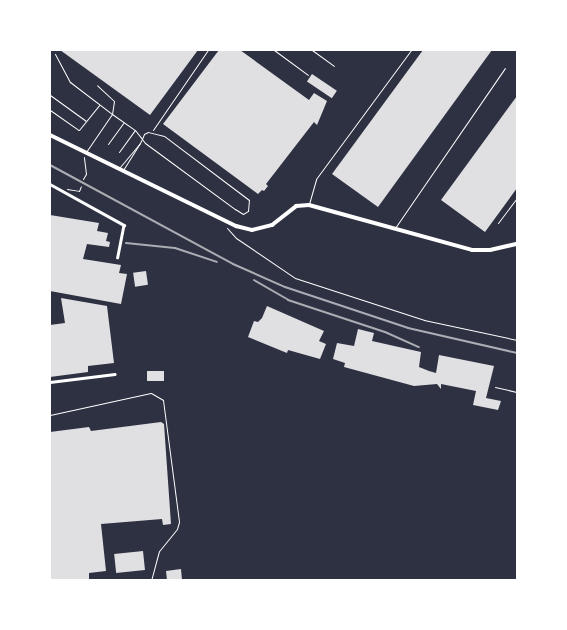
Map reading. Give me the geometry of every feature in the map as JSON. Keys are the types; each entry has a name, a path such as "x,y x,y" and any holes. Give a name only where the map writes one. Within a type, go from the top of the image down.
{"street":[{"path":"50,135 122,168 236,226 252,230 272,225 296,206 309,205 472,250 490,250 517,244"},
{"path":"50,184 124,225 118,257"},
{"path":"50,382 115,374"}],"lane":[{"path":"122,168 142,139 152,131 208,50"},
{"path":"274,50 308,75"},
{"path":"312,50 334,66"},
{"path":"309,205 316,178 411,50"},
{"path":"55,54 70,82 135,130 142,139 235,209 243,214 248,211 249,200 164,136 152,131"},
{"path":"394,229 505,68"},
{"path":"86,152 112,114 114,101 97,85"},
{"path":"50,99 51,96 87,122"},
{"path":"50,110 75,129 81,129 100,105"},
{"path":"108,144 124,122"},
{"path":"119,152 135,130"},
{"path":"122,168 140,143"},
{"path":"498,224 517,198"},
{"path":"494,387 517,392"},
{"path":"50,415 151,393 163,400 179,522 177,529 159,551 151,580"}],"path":[{"path":"83,179 86,152"},
{"path":"61,190 78,191 81,186"},
{"path":"223,223 236,238 295,278 424,320 517,340"}],"building":[{"path":"60,50 198,50 150,115"},
{"path":"219,50 240,50 309,100 314,93 327,101 317,125 314,122 266,184 268,186 258,194 163,124"},
{"path":"423,50 492,50 378,207 332,174"},
{"path":"312,74 337,91 332,98 307,81"},
{"path":"517,96 517,188 485,232 441,200"},
{"path":"50,215 99,223 97,231 108,233 106,241 110,242 109,247 87,244 83,259 121,265 119,273 127,274 121,304 50,291"},
{"path":"146,271 148,285 135,287 133,273"},
{"path":"61,298 107,306 114,363 88,366 88,372 50,377 50,325 65,323"},
{"path":"267,306 324,331 319,341 326,344 320,359 288,350 287,353 248,337 254,321 258,322 262,318"},
{"path":"358,329 374,333 372,341 421,352 419,367 436,373 439,355 494,366 486,398 501,401 498,410 473,405 476,391 441,384 441,389 437,384 414,386 344,367 345,363 333,359 337,343 354,346"},
{"path":"147,371 164,371 164,381 147,381"},
{"path":"161,422 164,424 171,524 163,525 162,519 101,524 106,571 89,573 89,580 50,580 50,432 89,427 91,431"},
{"path":"143,551 145,570 116,573 114,554"},
{"path":"181,569 182,580 167,580 166,571"}],"railway":[{"path":"50,165 233,264 285,287 408,328 517,353"},
{"path":"126,243 175,248 217,262"},
{"path":"254,280 288,300 385,332 419,347"}]}
